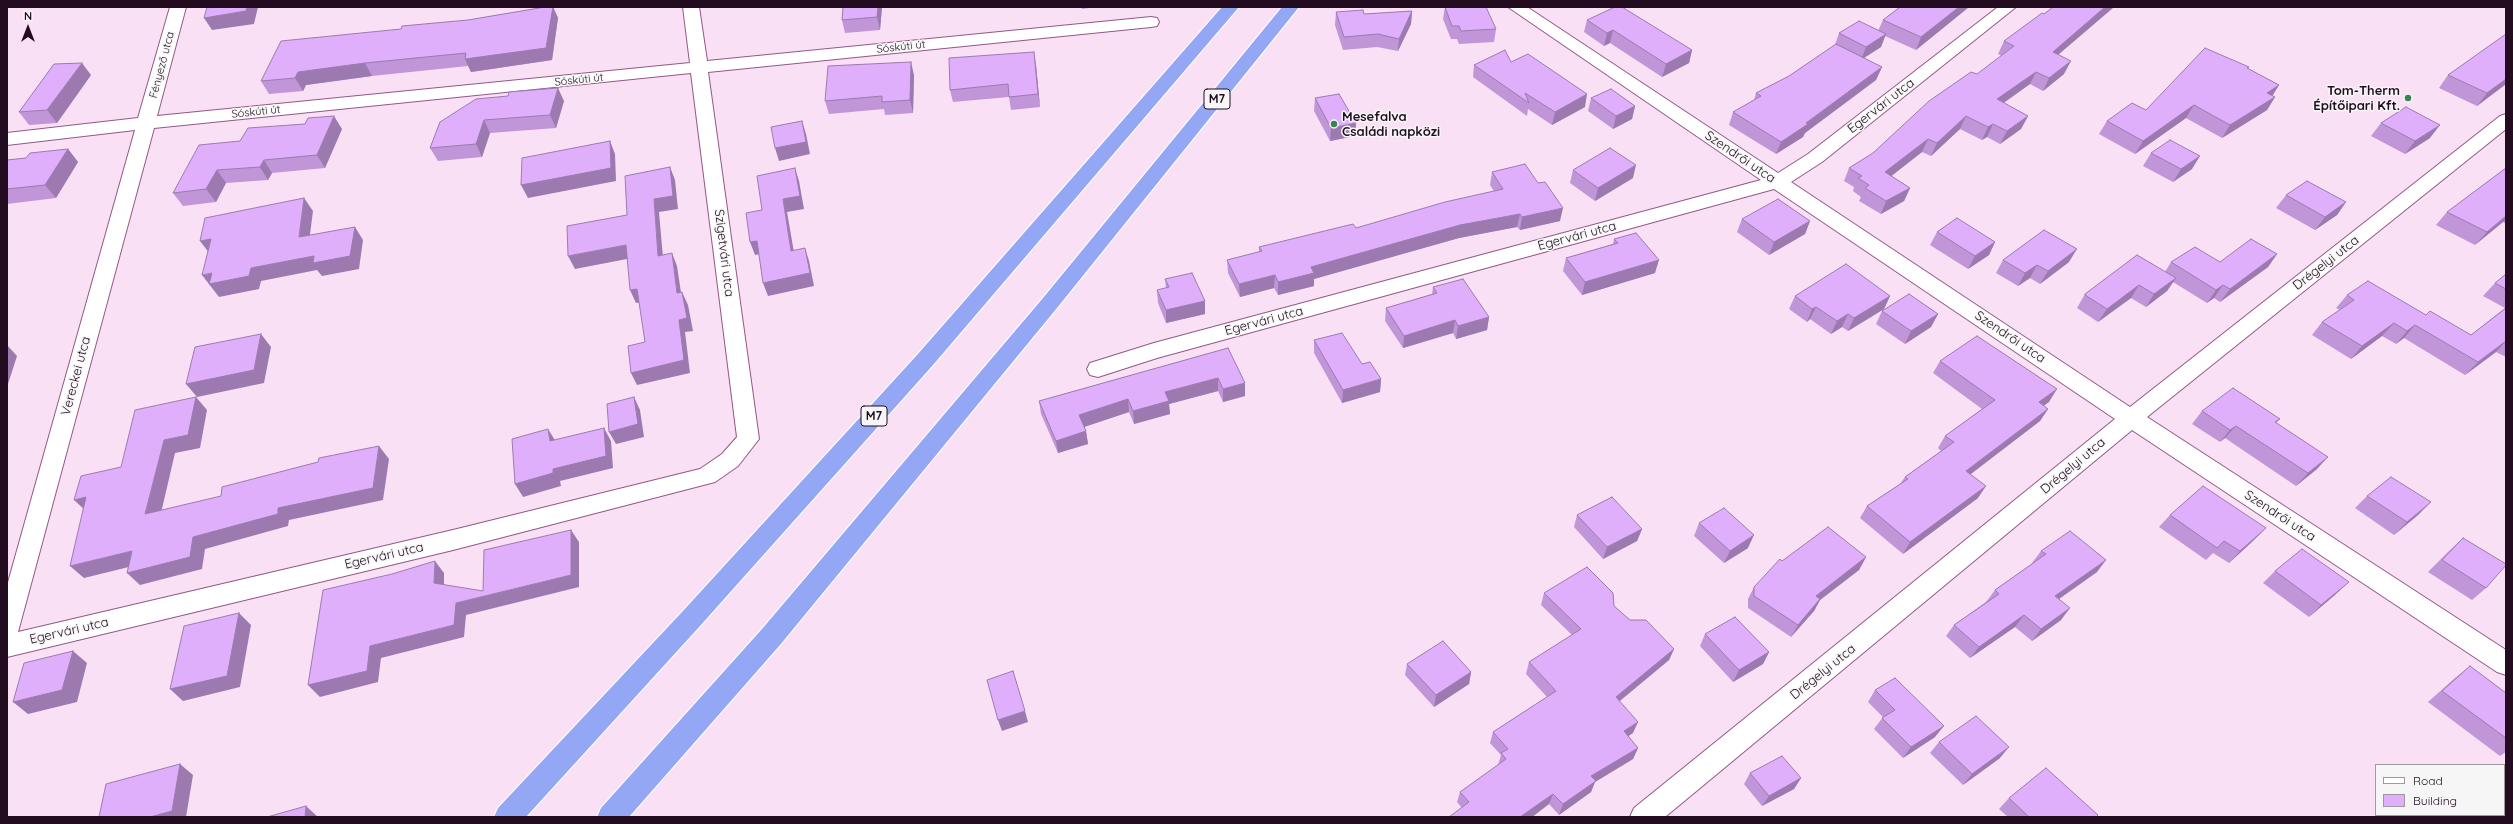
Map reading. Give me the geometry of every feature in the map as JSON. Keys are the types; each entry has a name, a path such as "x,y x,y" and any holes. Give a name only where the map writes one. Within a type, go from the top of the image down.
{"highway":[{"name":"M7","path":"508,817 691,619 926,360 1231,7"},
{"name":"M7","path":"611,817 771,637 1060,291 1292,7"}],"street":[{"name":"Fényező utca","path":"146,123 178,7"},
{"name":"Szigetvári utca","path":"691,7 748,439"},
{"name":"Szendrői utca","path":"1516,7 2131,418 2506,664"},
{"name":"Egervári utca","path":"1098,369 1162,349 1777,182 1815,158 2008,7"},
{"name":"Sóskúti út","path":"7,139 146,123 1151,22"},
{"name":"Drégelyi utca","path":"1644,817 1936,580 2131,418 2506,120"},
{"name":"Vereckei utca","path":"7,630 146,123"},
{"name":"Egervári utca","path":"7,646 446,541 707,476 730,460 748,439"}],"building":[{"path":"207,7 247,7 246,11 204,18"},
{"path":"545,7 553,7 546,48 465,59 466,53 365,63 298,72 295,78 261,81 281,41 401,29 402,26 468,20"},
{"path":"843,7 878,7 877,17 842,20"},
{"path":"1445,7 1486,7 1496,29 1461,31 1459,26 1452,26"},
{"path":"1615,7 1622,7 1692,50 1666,64 1613,30 1607,33 1587,20"},
{"path":"1900,7 1959,7 1921,37 1883,20"},
{"path":"2053,7 2105,7 2053,52 2071,61 2049,78 2036,72 1997,99 2028,116 2007,131 1993,124 1988,127 1966,116 1937,143 1928,139 1885,172 1910,188 1886,201 1865,188 1869,185 1858,178 1862,176 1849,168 1873,153 1929,101 1971,72 1977,74 2014,46 2004,41 2042,13 2044,14"},
{"path":"1363,10 1364,14 1412,11 1399,39 1378,34 1344,37 1336,12"},
{"path":"1859,21 1886,34 1866,47 1839,33"},
{"path":"2506,34 2506,79 2487,93 2448,75"},
{"path":"1836,44 1882,67 1806,123 1808,124 1781,142 1733,112 1761,96 1756,93 1789,76"},
{"path":"2205,48 2249,67 2247,68 2279,85 2267,93 2275,97 2230,125 2194,105 2143,141 2107,121 2132,103 2146,110"},
{"path":"1505,50 1511,62 1528,54 1587,94 1555,112 1525,93 1529,103 1474,65"},
{"path":"1034,52 1038,94 1009,97 1008,84 950,90 949,58"},
{"path":"911,62 910,100 882,102 882,96 825,101 828,66"},
{"path":"82,63 47,110 19,112 54,64"},
{"path":"558,88 550,115 484,120 476,144 430,148 440,122 476,99 508,96 509,92"},
{"path":"1611,89 1635,106 1616,116 1591,98"},
{"path":"1339,94 1356,123 1331,128 1315,98"},
{"path":"2406,107 2440,125 2415,141 2381,123"},
{"path":"334,116 317,155 264,160 260,167 217,170 206,189 173,193 199,145 240,141 248,128 305,124 308,118"},
{"path":"802,121 806,142 775,148 771,127"},
{"path":"2170,140 2200,156 2181,169 2151,153"},
{"path":"610,141 611,168 521,185 522,158"},
{"path":"1610,148 1636,165 1598,188 1573,170"},
{"path":"68,149 45,185 7,189 7,160 26,158 30,153"},
{"path":"1525,164 1538,183 1545,182 1563,208 1522,217 1520,214 1460,225 1311,267 1314,273 1278,282 1275,275 1239,284 1227,260 1262,251 1259,247 1353,224 1356,228 1445,202 1503,189 1492,172"},
{"path":"670,167 673,196 654,199 658,256 672,253 677,293 682,292 687,318 679,320 684,360 631,373 628,346 645,342 637,289 630,290 626,245 568,256 567,226 627,215 625,176"},
{"path":"795,168 800,196 783,199 791,251 805,248 810,273 763,283 757,241 750,242 746,213 762,210 757,176"},
{"path":"2506,168 2506,216 2487,232 2447,212"},
{"path":"2307,181 2346,202 2325,217 2286,195"},
{"path":"304,198 299,237 355,227 350,256 313,263 314,256 251,268 249,276 209,284 212,273 202,275 211,239 200,241 205,218"},
{"path":"1778,199 1810,221 1774,242 1742,219"},
{"path":"1957,218 1995,242 1975,256 1937,232"},
{"path":"2044,230 2077,249 2048,271 2037,265 2025,273 2003,260"},
{"path":"1636,233 1659,260 1585,282 1566,258 1618,243 1614,239"},
{"path":"2251,239 2277,254 2230,289 2223,285 2216,290 2171,262 2195,247 2220,262"},
{"path":"2137,255 2176,278 2154,294 2139,285 2107,309 2085,295 2085,294"},
{"path":"1846,264 1890,296 1854,318 1848,314 1837,321 1816,307 1812,309 1795,296"},
{"path":"1192,273 1205,301 1166,310 1157,290 1169,287 1165,279"},
{"path":"2506,274 2506,289 2495,283"},
{"path":"1463,279 1489,317 1458,326 1455,320 1404,336 1386,308 1437,293 1433,287"},
{"path":"2368,281 2426,315 2430,311 2471,335 2506,308 2506,341 2478,362 2415,325 2407,331 2394,323 2362,346 2322,322 2354,300 2347,295"},
{"path":"1909,294 1938,314 1911,331 1882,311"},
{"path":"1342,333 1362,364 1370,362 1381,379 1343,390 1314,340"},
{"path":"261,334 254,370 186,384 195,347"},
{"path":"1977,336 2057,389 2039,402 2048,409 1966,471 1986,486 1910,542 1867,506 1908,479 1905,477 1954,442 1945,436 1995,400 1940,361"},
{"path":"1228,348 1245,383 1223,389 1218,378 1165,392 1169,401 1133,411 1128,399 1079,415 1086,431 1056,441 1039,401"},
{"path":"2233,388 2280,419 2275,422 2328,457 2308,473 2236,426 2230,430 2202,411"},
{"path":"196,397 188,435 164,440 145,514 221,496 222,487 318,462 319,458 379,446 373,488 278,508 278,514 193,537 190,557 127,573 132,551 70,566 86,497 74,500 81,476 121,467 135,410"},
{"path":"634,397 638,424 609,432 607,404"},
{"path":"604,428 606,456 553,469 553,473 515,484 512,439 548,429 550,441"},
{"path":"2391,477 2431,502 2407,522 2367,496"},
{"path":"2203,486 2266,528 2240,551 2224,541 2217,548 2170,515"},
{"path":"1612,497 1642,529 1607,547 1577,515"},
{"path":"1724,508 1754,535 1730,551 1699,523"},
{"path":"1828,527 1866,557 1816,596 1820,599 1798,625 1754,596 1754,587 1780,559 1782,561"},
{"path":"571,530 571,575 456,603 454,625 370,646 367,671 308,685 323,590 392,574 435,561 434,583 483,591 484,550"},
{"path":"2070,531 2106,560 2055,596 2070,608 2041,629 2024,615 1979,647 1954,625 1999,594 1995,590 2046,554 2041,551"},
{"path":"2463,538 2506,564 2486,588 2442,560"},
{"path":"2302,549 2349,582 2321,605 2275,571"},
{"path":"1587,567 1613,593 1614,606 1630,620 1646,620 1674,649 1616,697 1638,722 1624,731 1638,748 1591,776 1596,781 1563,804 1553,794 1520,817 1449,817 1469,802 1460,792 1506,759 1501,753 1508,749 1493,732 1556,691 1529,662 1581,629 1544,593"},
{"path":"239,613 227,676 170,689 184,626"},
{"path":"1735,617 1769,652 1739,670 1705,634"},
{"path":"1443,641 1471,672 1436,695 1407,664"},
{"path":"73,651 62,690 13,702 24,663"},
{"path":"2470,666 2506,693 2506,738 2442,691"},
{"path":"1013,671 1025,711 998,720 987,680"},
{"path":"1895,678 1944,726 1911,747 1882,718 1895,710 1875,690"},
{"path":"1976,716 2009,747 1972,774 1939,742"},
{"path":"1782,756 1801,778 1769,796 1750,773"},
{"path":"180,764 172,811 150,817 99,817 106,784"},
{"path":"2046,768 2098,815 2096,817 2029,817 2009,798"},
{"path":"306,806 305,817 267,817"}],"place":[{"name":"Tom-Therm Építőipari Kft.","path":"2408,98"},
{"name":"Mesefalva Családi napközi","path":"1334,124"}]}
